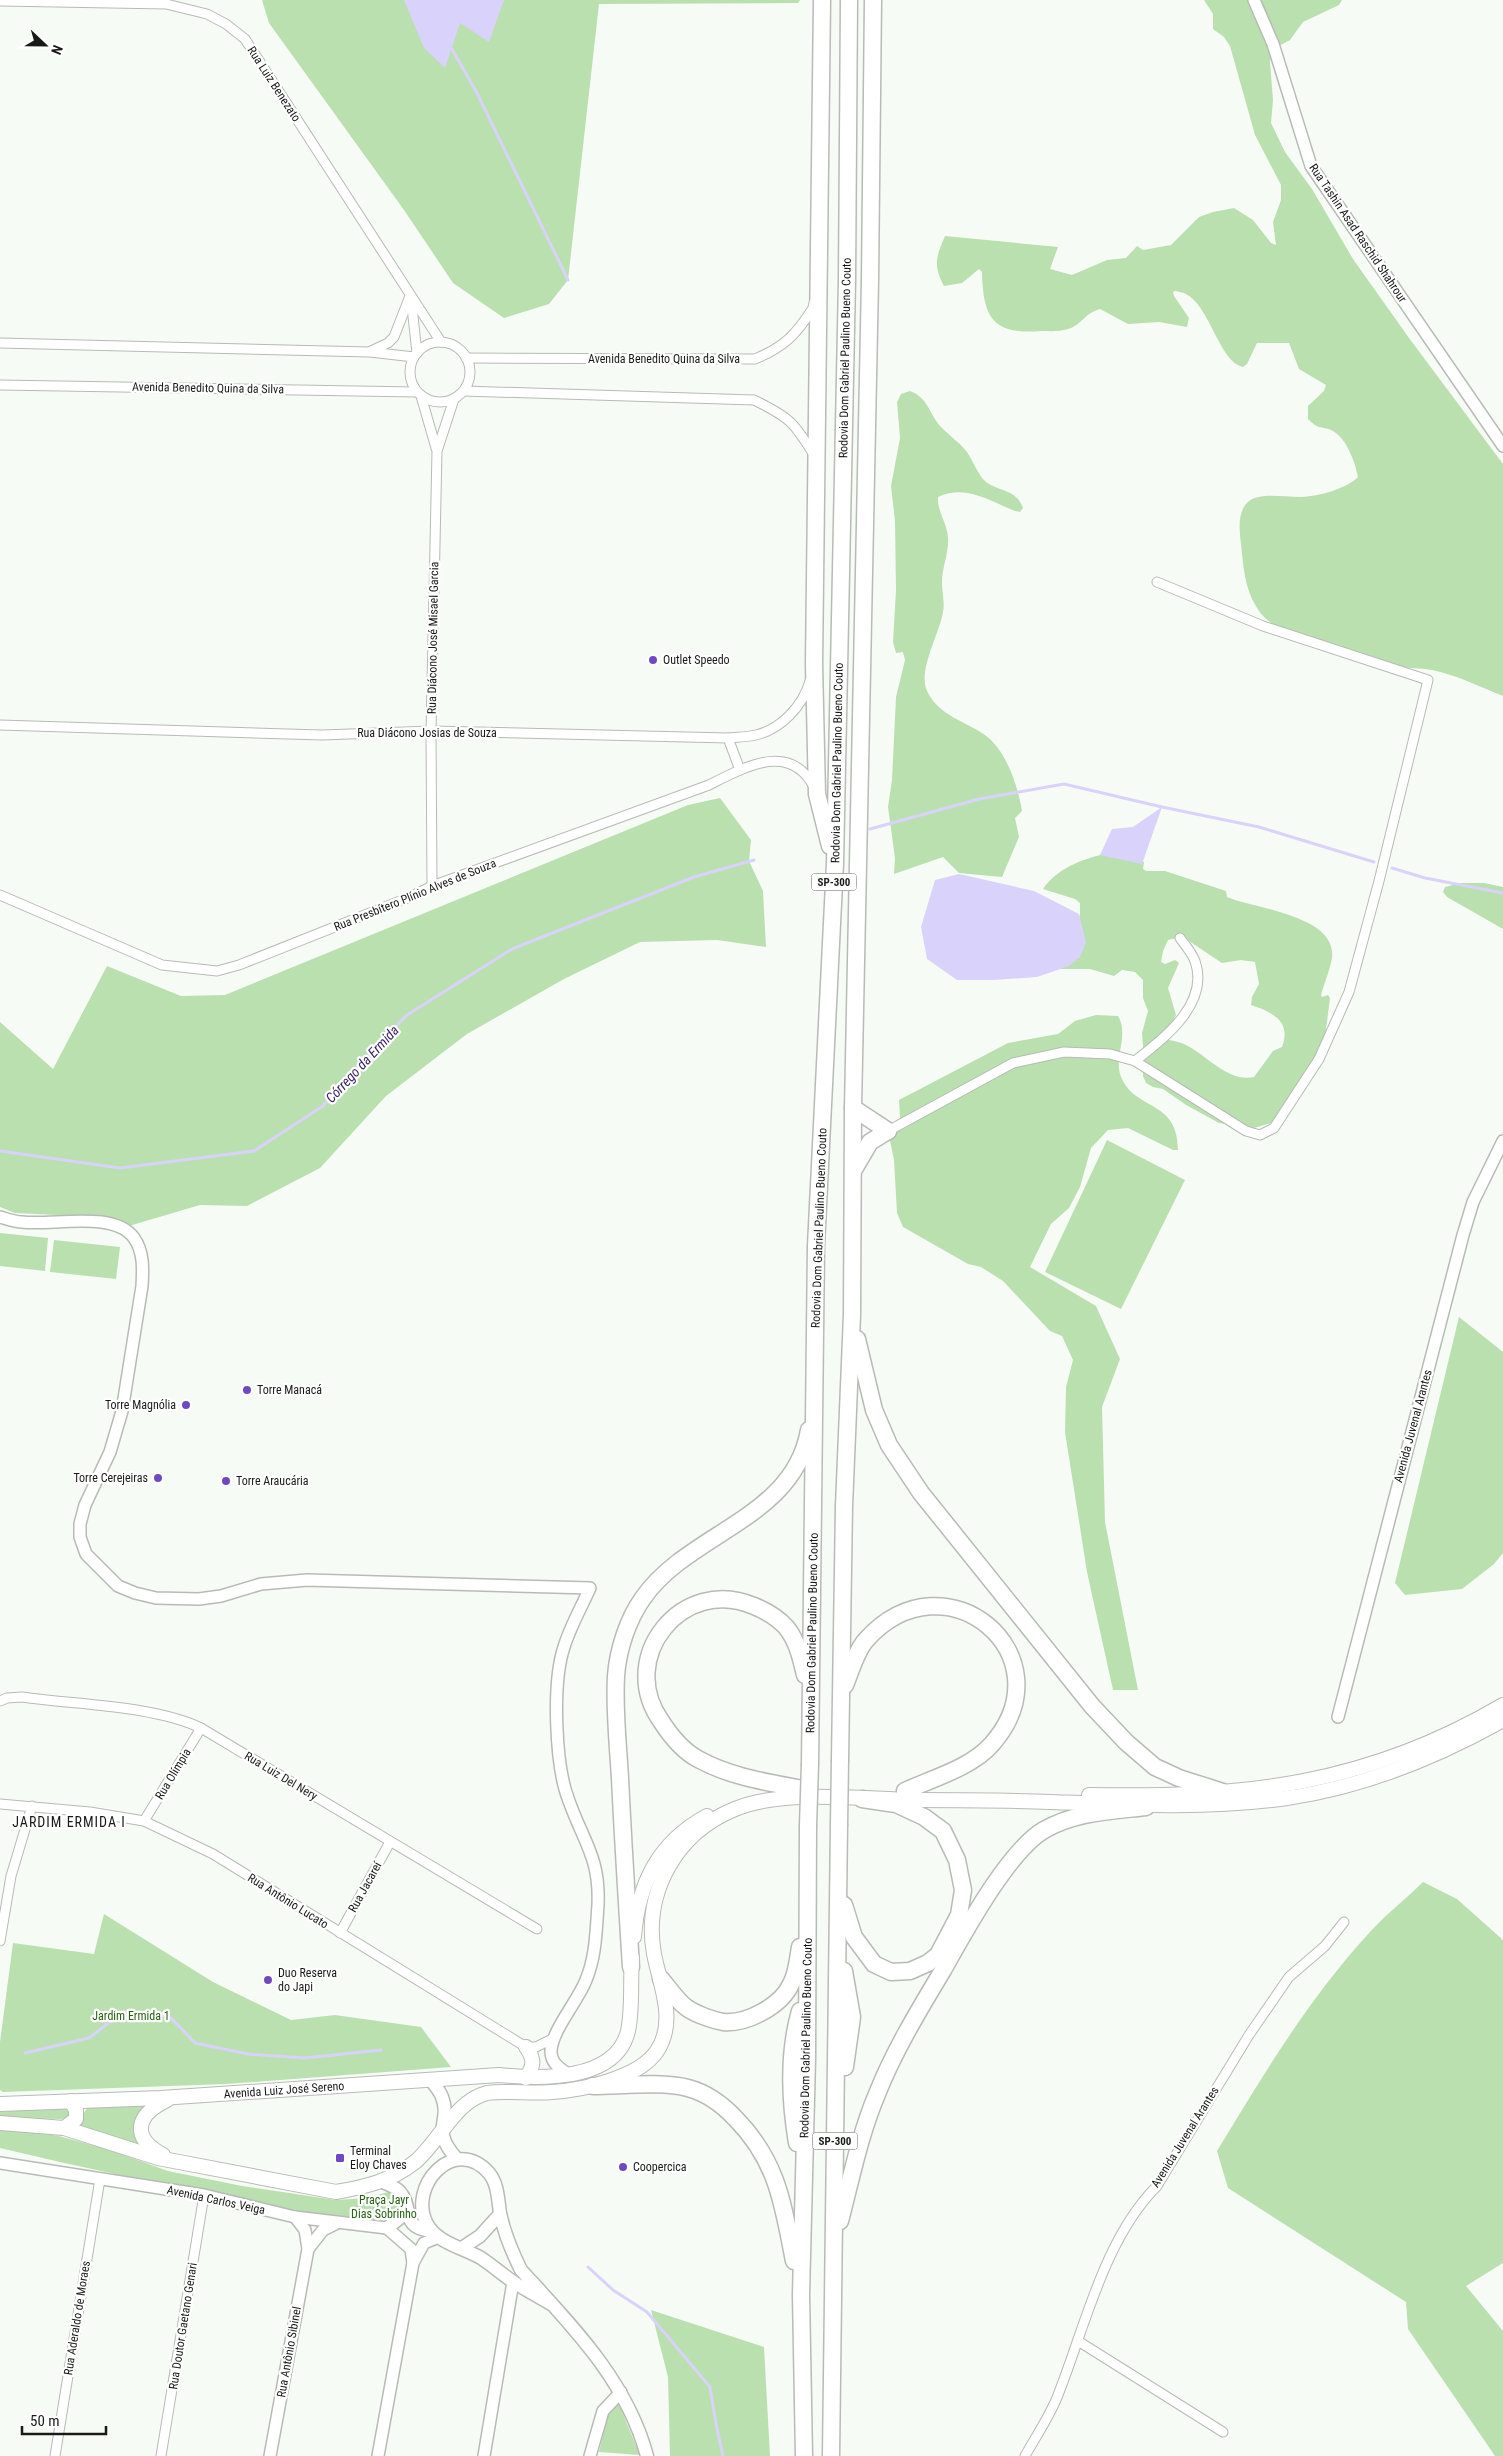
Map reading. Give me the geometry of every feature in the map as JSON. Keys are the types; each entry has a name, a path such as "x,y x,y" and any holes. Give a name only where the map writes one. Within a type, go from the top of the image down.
{"highway":[{"path":"822,0 814,664 817,794 835,863"},
{"name":"Rodovia Dom Gabriel Paulino Bueno Couto","path":"804,2456 801,2294 807,2059 808,1826 816,1391 816,1246 835,863 847,290 849,0"},
{"name":"Rodovia Dom Gabriel Paulino Bueno Couto","path":"831,2456 844,1506 852,1315 852,1108 870,280 873,0"},
{"path":"852,1108 888,1131 870,1142 853,1171"},
{"path":"852,1315 874,1410 889,1445 921,1493 1092,1706 1126,1742 1155,1767 1179,1778 1223,1792"},
{"path":"632,1967 623,1839 616,1676 624,1638 634,1613 644,1596 667,1572 711,1540 740,1522 774,1496 796,1468 807,1441 816,1391"},
{"path":"802,1789 751,1780 726,1772 695,1758 670,1734 654,1712 646,1674 651,1648 666,1624 692,1606 714,1600 745,1602 768,1611 786,1627 799,1650 810,1696"},
{"path":"842,1691 864,1642 882,1624 920,1606 938,1605 968,1612 994,1630 1006,1646 1016,1679 1015,1698 1009,1718 991,1745 966,1764 905,1791"},
{"path":"839,1889 854,1937 874,1964 890,1972 910,1970 928,1963 938,1955 959,1915 963,1890 957,1860 943,1831 924,1817 896,1804 862,1799"},
{"path":"834,2245 860,2145 876,2094 907,2032 975,1915 1018,1852 1042,1831 1069,1818 1146,1807"},
{"path":"661,1979 686,2007 724,2022 748,2018 773,2006 785,1996 792,1983 808,1890"},
{"path":"593,2086 672,2085 705,2095 728,2111 745,2128 765,2155 778,2184 787,2218 801,2294"}],"main road":[{"name":"Avenida Luiz José Sereno","path":"0,2104 182,2096 499,2075 526,2078 568,2074 599,2067 614,2058 622,2046 627,2032 631,2009 636,1915 644,1888 657,1861 680,1832 737,1802 773,1793 802,1789 1134,1795 1223,1792 1303,1783 1387,1761 1445,1736 1503,1705"},
{"path":"0,2122 64,2128 158,2158 336,2192 383,2182 417,2160 469,2102 488,2093 553,2092 593,2086 646,2064 663,2040 667,2018 652,1935 653,1905 661,1880 684,1843 719,1817 732,1810 754,1803 824,1797 1024,1801 1146,1807 1208,1806 1270,1800 1342,1787 1440,1752 1503,1720"},
{"path":"526,2047 531,2054 533,2064 526,2078"},
{"path":"431,2080 442,2096 444,2108 441,2133 447,2148 457,2159"},
{"path":"182,2096 151,2108 142,2118 140,2128 145,2140 152,2149 182,2162"},
{"path":"64,2128 76,2119 76,2110 71,2101"},
{"path":"436,2234 427,2223 422,2208 425,2192 438,2168 457,2159 470,2161 482,2166 491,2176 496,2189 500,2214 513,2255 521,2270 602,2362 621,2392 640,2430 648,2456"},
{"path":"383,2182 399,2190 404,2197 406,2213 412,2223 419,2229 436,2234 480,2258 513,2282 551,2304"},
{"path":"387,2228 406,2213"},
{"path":"462,2248 480,2236 500,2214"}],"street":[{"name":"Rua Tashin Asad Raschid Shahrour","path":"1254,0 1272,44 1311,166 1503,446"},
{"name":"Rua Luiz Benezato","path":"0,1 166,4 206,14 226,24 246,39 441,342"},
{"name":"Avenida Benedito Quina da Silva","path":"466,358 755,359 772,352 792,338 813,308 819,281"},
{"path":"370,352 388,343 394,337 410,296"},
{"path":"410,296 415,355 410,372 411,382 418,393 437,450"},
{"path":"0,343 370,352 415,355 424,346 441,342 454,346 466,358 470,372 468,382 464,391 454,399 434,402 418,393"},
{"name":"Avenida Benedito Quina da Silva","path":"0,385 418,393"},
{"path":"464,391 754,400 783,414 802,435 815,457"},
{"path":"437,450 454,399"},
{"name":"Rua Diácono José Misael Garcia","path":"432,886 431,732 437,450"},
{"path":"888,1131 1013,1063 1064,1052 1110,1054 1135,1061 1246,1131 1260,1135 1274,1128 1319,1059 1349,992 1393,825 1428,680 1263,626 1157,582"},
{"name":"Rua Diácono Josias de Souza","path":"0,725 322,735 431,732 728,738 757,735 780,724 795,709 807,691 814,664"},
{"path":"728,738 740,770"},
{"name":"Rua Presbítero Plínio Alves de Souza","path":"0,895 162,965 217,971 248,961 410,897 432,886 709,785 740,770 780,760 795,765 807,774 817,794"},
{"path":"1135,1061 1168,1034 1190,1007 1198,975 1195,959 1180,938"},
{"name":"Avenida Juvenal Arantes","path":"1338,1717 1463,1235 1473,1202 1503,1141"},
{"path":"0,1217 22,1222 102,1222 125,1230 133,1236 138,1246 143,1266 142,1286 122,1411 110,1452 85,1505 80,1524 80,1537 86,1554 118,1586 135,1593 156,1598 199,1599 220,1596 261,1584 307,1580 590,1588 563,1648 557,1692 561,1774 568,1800 595,1860 598,1875 595,1942 586,1981 554,2038 551,2051 552,2059 557,2066 568,2074"},
{"name":"Rua Luiz Del Nery","path":"0,1701 7,1698 22,1697 133,1710 182,1718 537,1929"},
{"name":"Rua Olímpia","path":"144,1821 201,1728"},
{"name":"Rua Antônio Lucato","path":"0,1804 90,1812 144,1821 213,1854 526,2047"},
{"path":"0,1941 12,1876 32,1806"},
{"name":"Rua Jacareí","path":"340,1933 390,1842"},
{"name":"Avenida Juvenal Arantes","path":"1025,2456 1057,2398 1119,2236 1142,2201 1157,2186 1249,2035 1289,1977 1325,1946 1344,1922"},
{"path":"526,2047 536,2047 554,2038"},
{"name":"Avenida Carlos Veiga","path":"0,2164 204,2195 295,2217 335,2224 387,2228"},
{"name":"Rua Aderaldo de Moraes","path":"54,2456 100,2179"},
{"name":"Rua Doutor Gaetano Genari","path":"161,2456 204,2195"},
{"path":"295,2217 305,2230 308,2248"},
{"path":"308,2248 323,2230 335,2224"},
{"path":"378,2456 413,2263 411,2249 387,2228"},
{"path":"413,2263 424,2243 436,2234"},
{"name":"Rua Antônio Sibinel","path":"270,2456 308,2248"},
{"path":"484,2456 513,2282"},
{"path":"1078,2341 1223,2432"},
{"path":"590,2456 603,2411 621,2392"}],"green space":[{"path":"262,0 800,0 798,3 599,4 568,280 549,304 504,318 453,283 404,210 269,23"},
{"path":"1204,0 1342,0 1339,5 1303,22 1290,40 1273,49 1270,62 1273,100 1271,123 1285,152 1312,189 1353,259 1503,464 1503,696 1441,672 1379,665 1350,658 1315,646 1281,630 1268,621 1255,605 1245,577 1240,534 1241,514 1247,503 1252,499 1265,496 1302,497 1316,495 1347,485 1358,477 1355,465 1342,439 1333,431 1319,427 1308,419 1308,406 1324,391 1326,385 1299,369 1289,343 1257,343 1247,364 1243,367 1235,363 1227,355 1202,310 1194,300 1185,293 1175,291 1173,292 1174,296 1189,318 1187,327 1159,322 1128,324 1100,309 1094,311 1077,325 1065,330 1024,331 1011,330 1001,326 994,320 988,311 985,301 982,272 979,269 962,283 944,286 938,272 937,261 945,236 1058,247 1050,269 1072,275 1107,260 1126,258 1137,246 1143,250 1171,245 1199,217 1234,208 1253,220 1271,243 1276,245 1273,222 1281,200 1281,185 1255,135 1230,46 1224,37 1213,29 1213,14"},
{"path":"910,391 925,402 942,428 967,452 983,479 991,485 1012,494 1023,508 1020,512 1015,511 968,493 948,493 938,497 948,537 942,576 944,608 925,675 925,685 933,701 946,713 985,735 999,750 1010,769 1022,811 1015,818 1019,837 1002,877 959,873 943,857 894,874 895,858 888,807 892,780 896,697 905,660 903,652 896,653 893,642 896,590 895,521 891,486 900,438 897,402 901,394"},
{"path":"720,798 751,840 749,861 763,891 766,947 717,940 640,942 564,979 467,1034 386,1096 320,1168 247,1206 200,1205 122,1228 98,1217 15,1213 0,1207 0,1022 53,1069 107,966 181,996 225,995 688,805"},
{"path":"1118,852 1144,862 1143,869 1146,871 1165,871 1226,891 1227,897 1292,916 1322,932 1330,944 1332,958 1321,995 1322,997 1328,995 1330,998 1323,1053 1282,1112 1271,1123 1254,1128 1219,1123 1186,1105 1163,1089 1146,1083 1143,1076 1142,1033 1148,1011 1143,998 1143,980 1135,972 1122,970 1114,976 1090,969 1054,969 1080,915 1080,903 1075,899 1043,889 1057,874 1076,863","holes":["1186,939 1222,963 1241,960 1255,962 1259,984 1252,997 1251,1005 1266,1011 1278,1019 1284,1030 1284,1038 1282,1047 1273,1051 1254,1077 1244,1078 1235,1076 1184,1044 1169,1040 1167,1032 1176,1015 1168,988 1179,963 1175,960 1165,964 1161,962 1168,940"]},
{"path":"1460,883 1484,883 1503,887 1503,929 1447,897 1443,892 1445,887"},
{"path":"1096,1015 1118,1016 1122,1031 1119,1071 1122,1079 1137,1097 1156,1108 1171,1122 1176,1134 1178,1150 1173,1150 1128,1128 1108,1130 1091,1148 1080,1187 1069,1208 1051,1224 1030,1267 1096,1306 1120,1359 1102,1407 1105,1522 1138,1690 1113,1690 1087,1572 1065,1432 1066,1387 1073,1360 1062,1336 1050,1331 1003,1281 981,1267 968,1264 903,1227 897,1213 894,1160 887,1126 900,1118 899,1100 1008,1043 1058,1034 1075,1021"},
{"path":"1107,1140 1185,1180 1121,1309 1045,1272"},
{"path":"0,1233 48,1238 45,1271 0,1266"},
{"path":"54,1240 120,1247 116,1279 50,1272"},
{"path":"1459,1317 1503,1352 1503,1553 1494,1564 1462,1589 1405,1595 1395,1583"},
{"path":"1423,1882 1457,1899 1503,1940 1503,2263 1466,2286 1503,2331 1503,2456 1495,2456 1408,2329 1406,2302 1228,2188 1217,2151 1288,2038 1327,1983 1376,1925"},
{"name":"Jardim Ermida 1","path":"104,1914 213,1982 291,2020 335,2015 421,2027 451,2067 226,2084 3,2092 0,2090 0,2042 13,1943 94,1954"},
{"path":"153,2102 135,2119 137,2137 143,2148 77,2125 88,2106"},
{"path":"64,2108 69,2112 68,2117 61,2119 0,2118 0,2112"},
{"name":"Praça Jayr Dias Sobrinho","path":"10,2129 59,2136 107,2149 168,2171 242,2186 336,2200 367,2198 388,2192 397,2199 400,2210 394,2218 379,2219 324,2215 158,2183 0,2148 0,2131"},
{"path":"651,2310 764,2347 770,2456 670,2456 668,2377"},
{"path":"618,2402 640,2455 599,2452 608,2414"}],"shaded area":[{"path":"404,0 504,0 489,42 460,23 445,68 424,48"},
{"path":"1162,807 1142,864 1100,855 1112,829 1133,827"},
{"path":"959,874 1034,891 1079,914 1086,942 1080,957 1069,966 1037,977 957,980 927,959 921,927 935,880"}],"waterway":[{"path":"450,46 476,91 568,280"},
{"path":"870,829 979,799 1064,784 1259,827 1374,862"},
{"name":"Córrego da Ermida","path":"0,1151 120,1168 254,1151 323,1106 360,1063 407,1015 512,949 694,877 754,860"},
{"path":"1392,868 1425,878 1503,893"},
{"path":"25,2053 89,2038 124,2011 169,2016 195,2043 248,2054 305,2058 381,2050"},
{"path":"588,2267 613,2290 647,2312 710,2387 723,2456"}],"place":[{"name":"Outlet Speedo","path":"653,660"},
{"name":"Torre Manacá","path":"247,1390"},
{"name":"Torre Magnólia","path":"186,1405"},
{"name":"Torre Cerejeiras","path":"158,1478"},
{"name":"Torre Araucária","path":"226,1481"},
{"name":"Duo Reserva do Japi","path":"268,1980"},
{"name":"Terminal Eloy Chaves","path":"340,2158"},
{"name":"Coopercica","path":"623,2167"}],"district":[{"name":"JARDIM ERMIDA I","path":"69,1822"}]}
